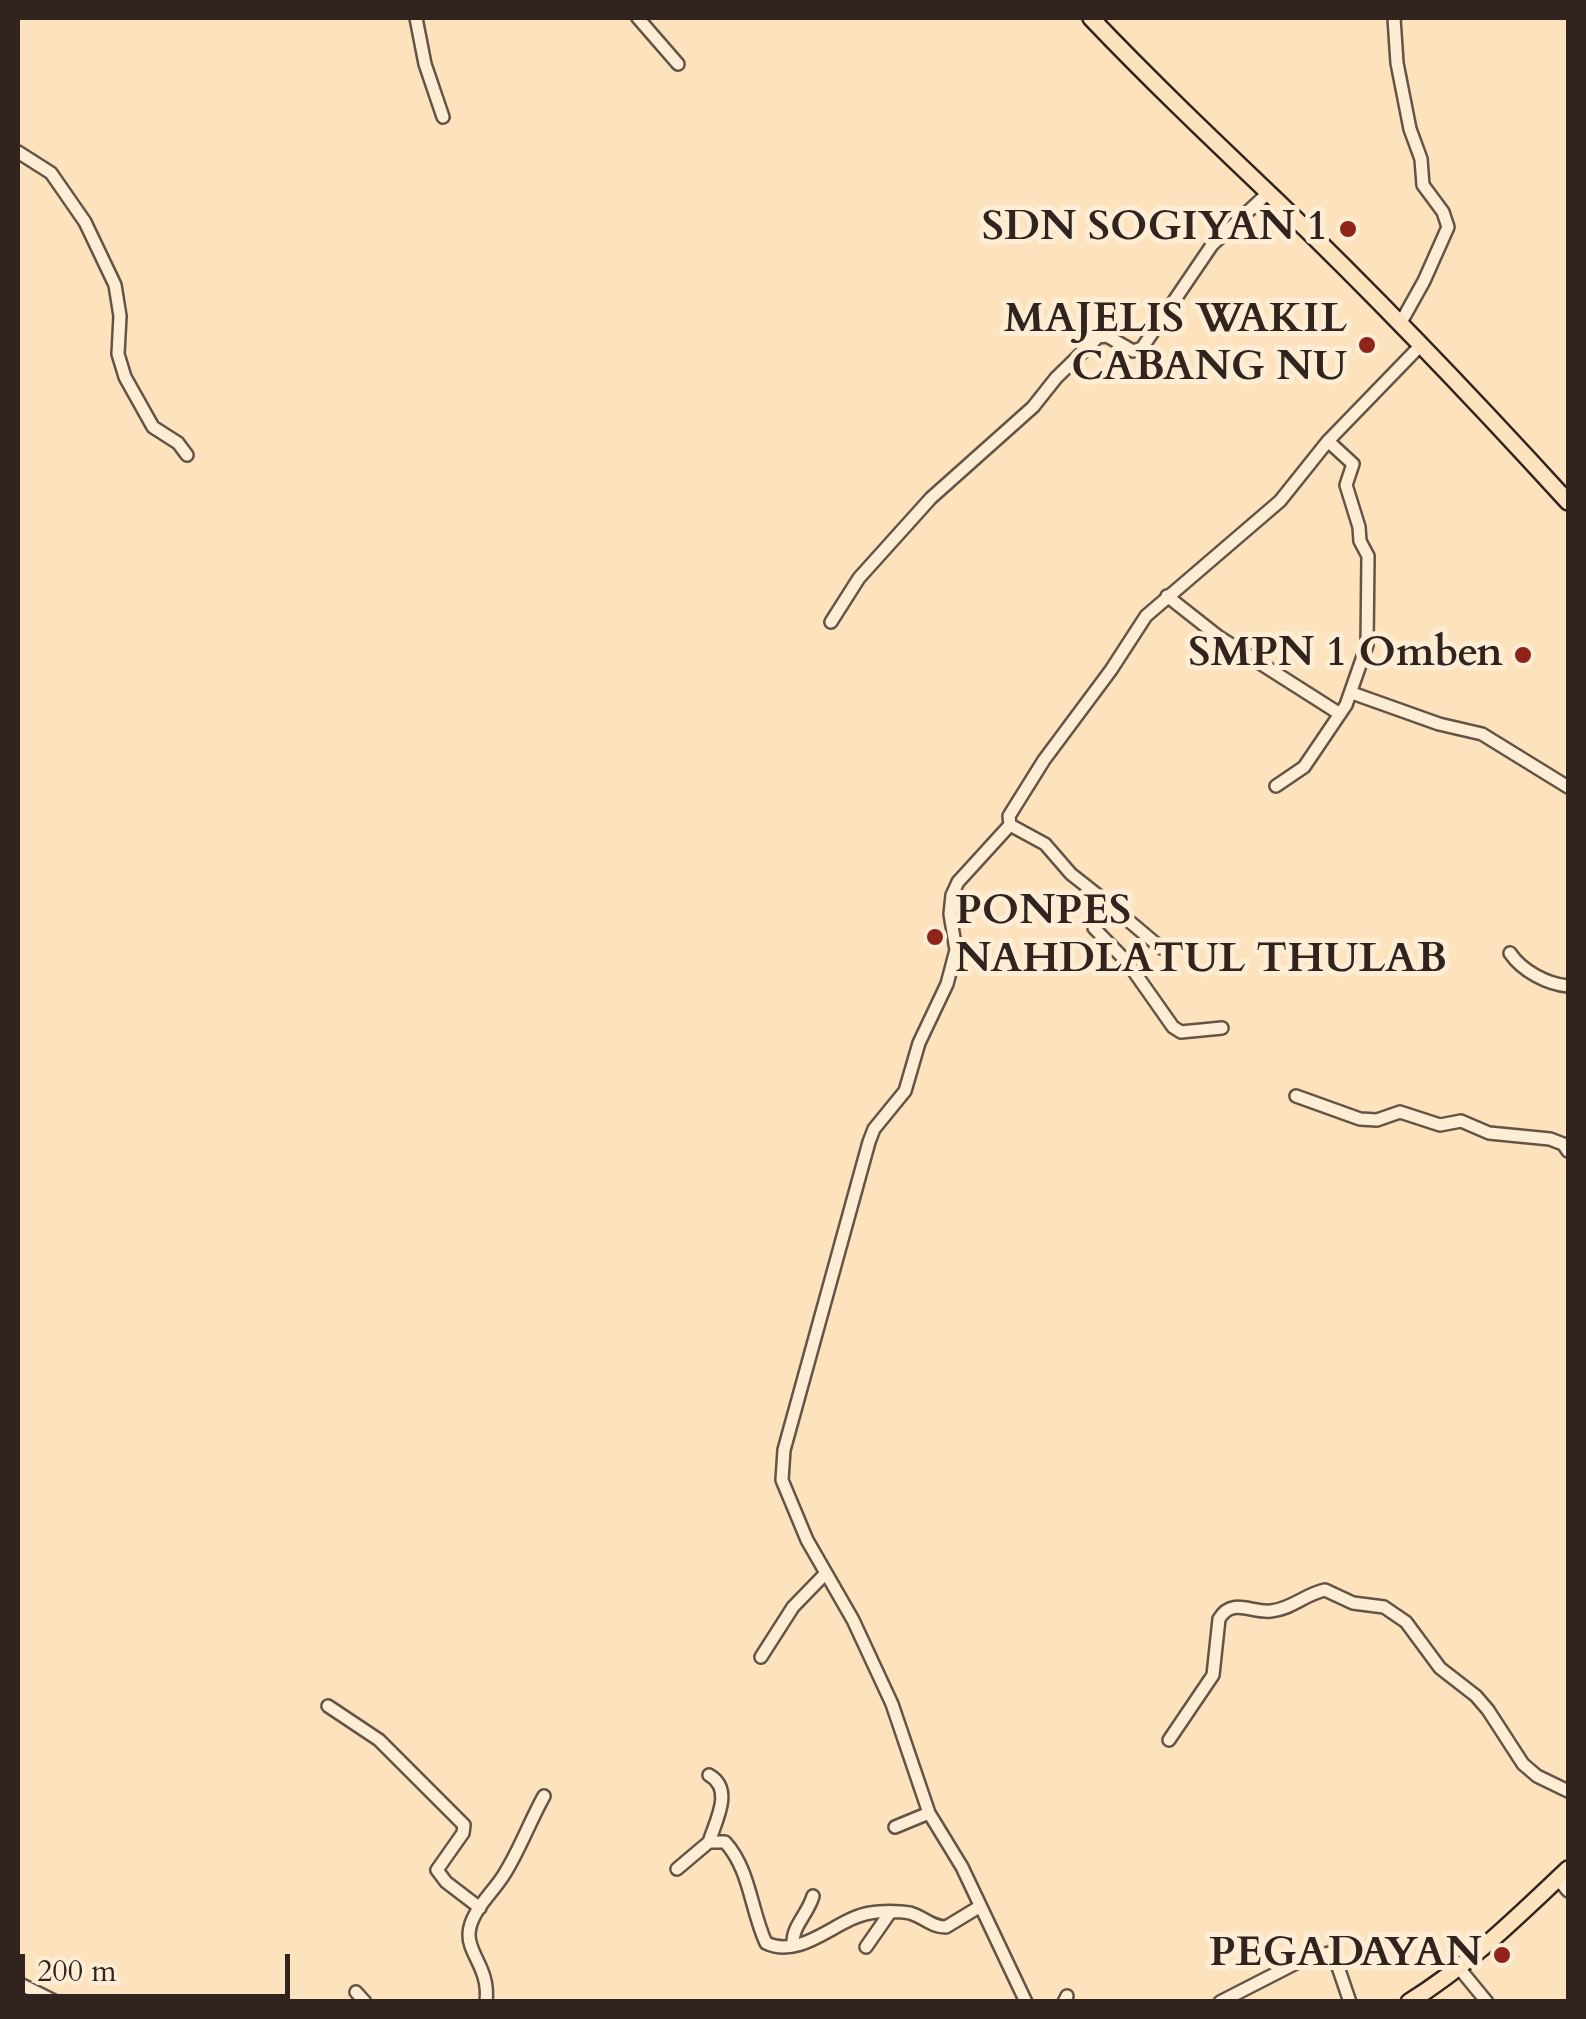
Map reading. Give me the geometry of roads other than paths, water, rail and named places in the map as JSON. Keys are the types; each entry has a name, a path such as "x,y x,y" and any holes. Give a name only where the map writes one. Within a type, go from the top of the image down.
{"main road":[{"path":"1092,18 1181,111 1400,324 1568,502"},
{"path":"1409,2002 1460,1968 1565,1880"}],"street":[{"path":"416,18 425,64 443,117"},
{"path":"638,18 678,64"},
{"path":"1394,18 1397,63 1423,185 1443,212 1448,227 1400,324"},
{"path":"18,152 51,173 85,222 114,285 120,316 118,354 125,377 152,428 178,443 187,455"},
{"path":"832,622 859,578 931,498 1033,407 1056,378 1098,338 1107,336 1133,351 1142,348 1212,245 1268,193"},
{"path":"1026,2002 962,1866 929,1813 892,1704 853,1620 784,1492 784,1450 869,1142 874,1129 905,1091 919,1042 955,959 950,914 958,882 1010,825 1009,816 1044,760 1146,616 1264,517 1328,441 1420,346"},
{"path":"1276,786 1304,767 1340,714 1352,694 1370,632 1368,556 1346,489 1353,464 1328,441"},
{"path":"1167,596 1219,637 1340,714"},
{"path":"1352,694 1439,724 1482,734 1568,787"},
{"path":"1010,825 1045,844 1071,874 1161,948"},
{"path":"1104,900 1095,916 1094,928 1128,963 1173,1026 1182,1032 1222,1028"},
{"path":"1510,953 1521,966 1549,982 1568,986"},
{"path":"1296,1096 1360,1120 1406,1113 1440,1126 1461,1121 1488,1133 1550,1139 1564,1144 1568,1151"},
{"path":"761,1657 792,1607 825,1574"},
{"path":"1170,1740 1214,1675 1222,1613 1239,1606 1263,1612 1283,1609 1325,1590 1353,1603 1384,1607 1406,1622 1440,1668 1488,1710 1522,1764 1536,1776 1568,1791"},
{"path":"328,1706 379,1740 464,1824 463,1833 437,1870 446,1882 480,1908"},
{"path":"677,1869 709,1842 724,1792 709,1775"},
{"path":"486,2002 485,1972 470,1943 469,1930 506,1873 544,1796"},
{"path":"896,1827 929,1813"},
{"path":"709,1842 725,1842 738,1858 766,1944 774,1947 818,1938 868,1913 912,1914 946,1927 979,1907"},
{"path":"793,1944 794,1931 809,1912 814,1896"},
{"path":"866,1947 889,1914"},
{"path":"1220,2002 1302,1960 1329,1953 1336,1961 1350,2002"},
{"path":"1460,1968 1487,2002"},
{"path":"18,1983 56,2002"}],"place":[{"name":"SDN SOGIYAN 1","path":"1348,229"},
{"name":"MAJELIS WAKIL CABANG NU","path":"1367,345"},
{"name":"SMPN 1 Omben","path":"1523,655"},
{"name":"PONPES NAHDLATUL THULAB","path":"935,937"},
{"name":"PEGADAYAN","path":"1502,1955"}]}
